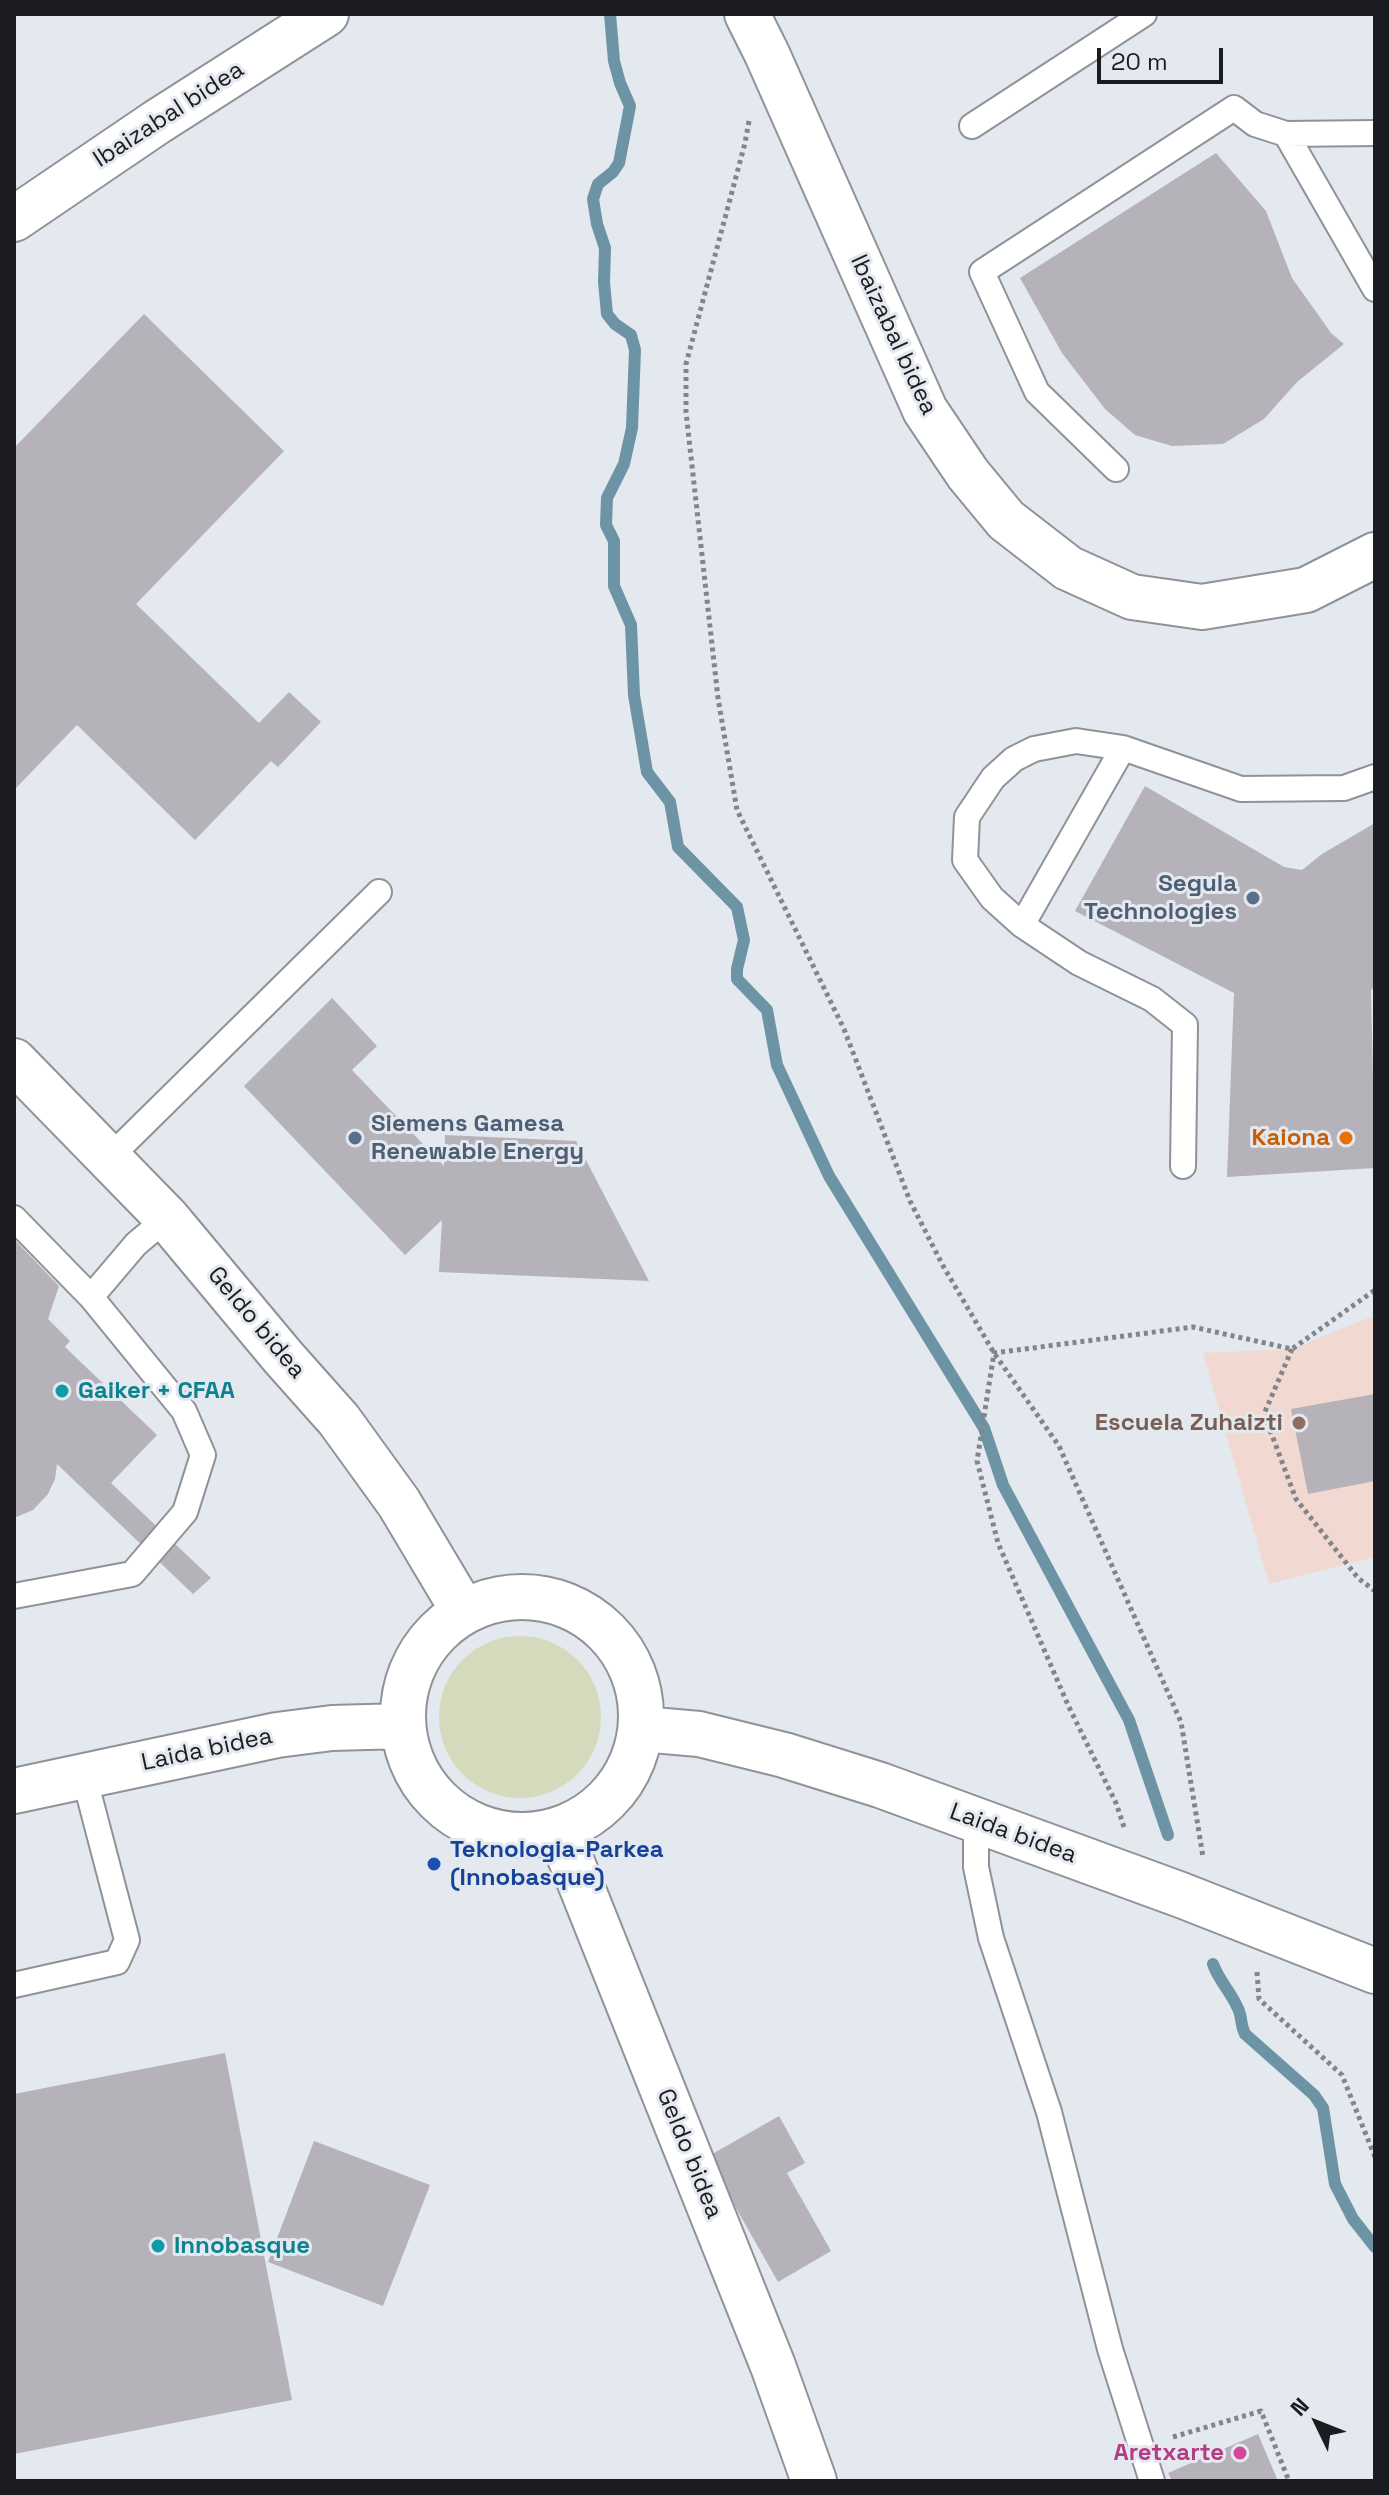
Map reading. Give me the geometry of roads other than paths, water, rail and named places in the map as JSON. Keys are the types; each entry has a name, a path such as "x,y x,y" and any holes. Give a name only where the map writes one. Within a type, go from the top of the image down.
{"street":[{"name":"Ibaizabal bidea","path":"14,219 157,122 326,14"},
{"name":"Ibaizabal bidea","path":"747,14 925,410 968,474 1006,520 1068,568 1132,597 1202,607 1306,590 1367,562"},
{"name":"Geldo bidea","path":"14,1061 167,1218 339,1420 399,1503 464,1612"},
{"path":"536,1597 572,1607 604,1628 627,1657 640,1692 642,1729 632,1763 615,1792 590,1815 559,1830 523,1836 488,1831 456,1816 429,1792 411,1761 403,1726 405,1692 416,1660 437,1633 464,1612 499,1599 536,1597"},
{"name":"Laida bidea","path":"14,1791 277,1735 332,1728 403,1726"},
{"name":"Laida bidea","path":"642,1729 699,1734 784,1755 880,1785 1181,1895 1375,1971"},
{"name":"Geldo bidea","path":"559,1830 773,2366 814,2481"}],"lane":[{"path":"972,126 1144,14"},
{"path":"1116,469 1037,392 982,272 1234,108 1255,124 1286,134 1375,133"},
{"path":"1286,134 1375,289"},
{"path":"1183,1166 1185,1025 1152,999 1079,963 1022,925 992,898 965,860 967,817 993,778 1014,759 1034,749 1076,741 1123,748 1241,789 1344,788 1375,777"},
{"path":"1022,925 1123,748"},
{"path":"109,1158 379,892"},
{"path":"14,1218 91,1297 184,1411 203,1455 185,1512 132,1574 14,1596"},
{"path":"91,1297 136,1244 167,1218"},
{"path":"14,1985 117,1962 127,1940 84,1776"},
{"path":"976,1821 976,1867 991,1938 1049,2112 1110,2349 1152,2481"}],"waterway":[{"path":"610,14 614,61 630,106 619,163 598,184 593,199 605,248 607,314 631,335 635,350 632,428 624,464 607,498 606,525 614,541 614,586 631,625 634,695 647,772 670,802 678,847 737,907 744,940 737,979 767,1010 777,1065 829,1176 984,1428 1003,1485 1129,1720 1168,1835"},
{"path":"1213,1964 1238,2007 1245,2034 1314,2095 1323,2108 1335,2184 1353,2219 1375,2247"}],"place":[{"name":"Segula Technologies","path":"1253,898"},
{"name":"Siemens Gamesa Renewable Energy","path":"355,1138"},
{"name":"Kaiona","path":"1346,1138"},
{"name":"Gaiker + CFAA","path":"62,1391"},
{"name":"Escuela Zuhaizti","path":"1299,1423"},
{"name":"Teknologia-Parkea (Innobasque)","path":"434,1864"},
{"name":"Innobasque","path":"158,2246"},
{"name":"Aretxarte","path":"1240,2453"}]}
